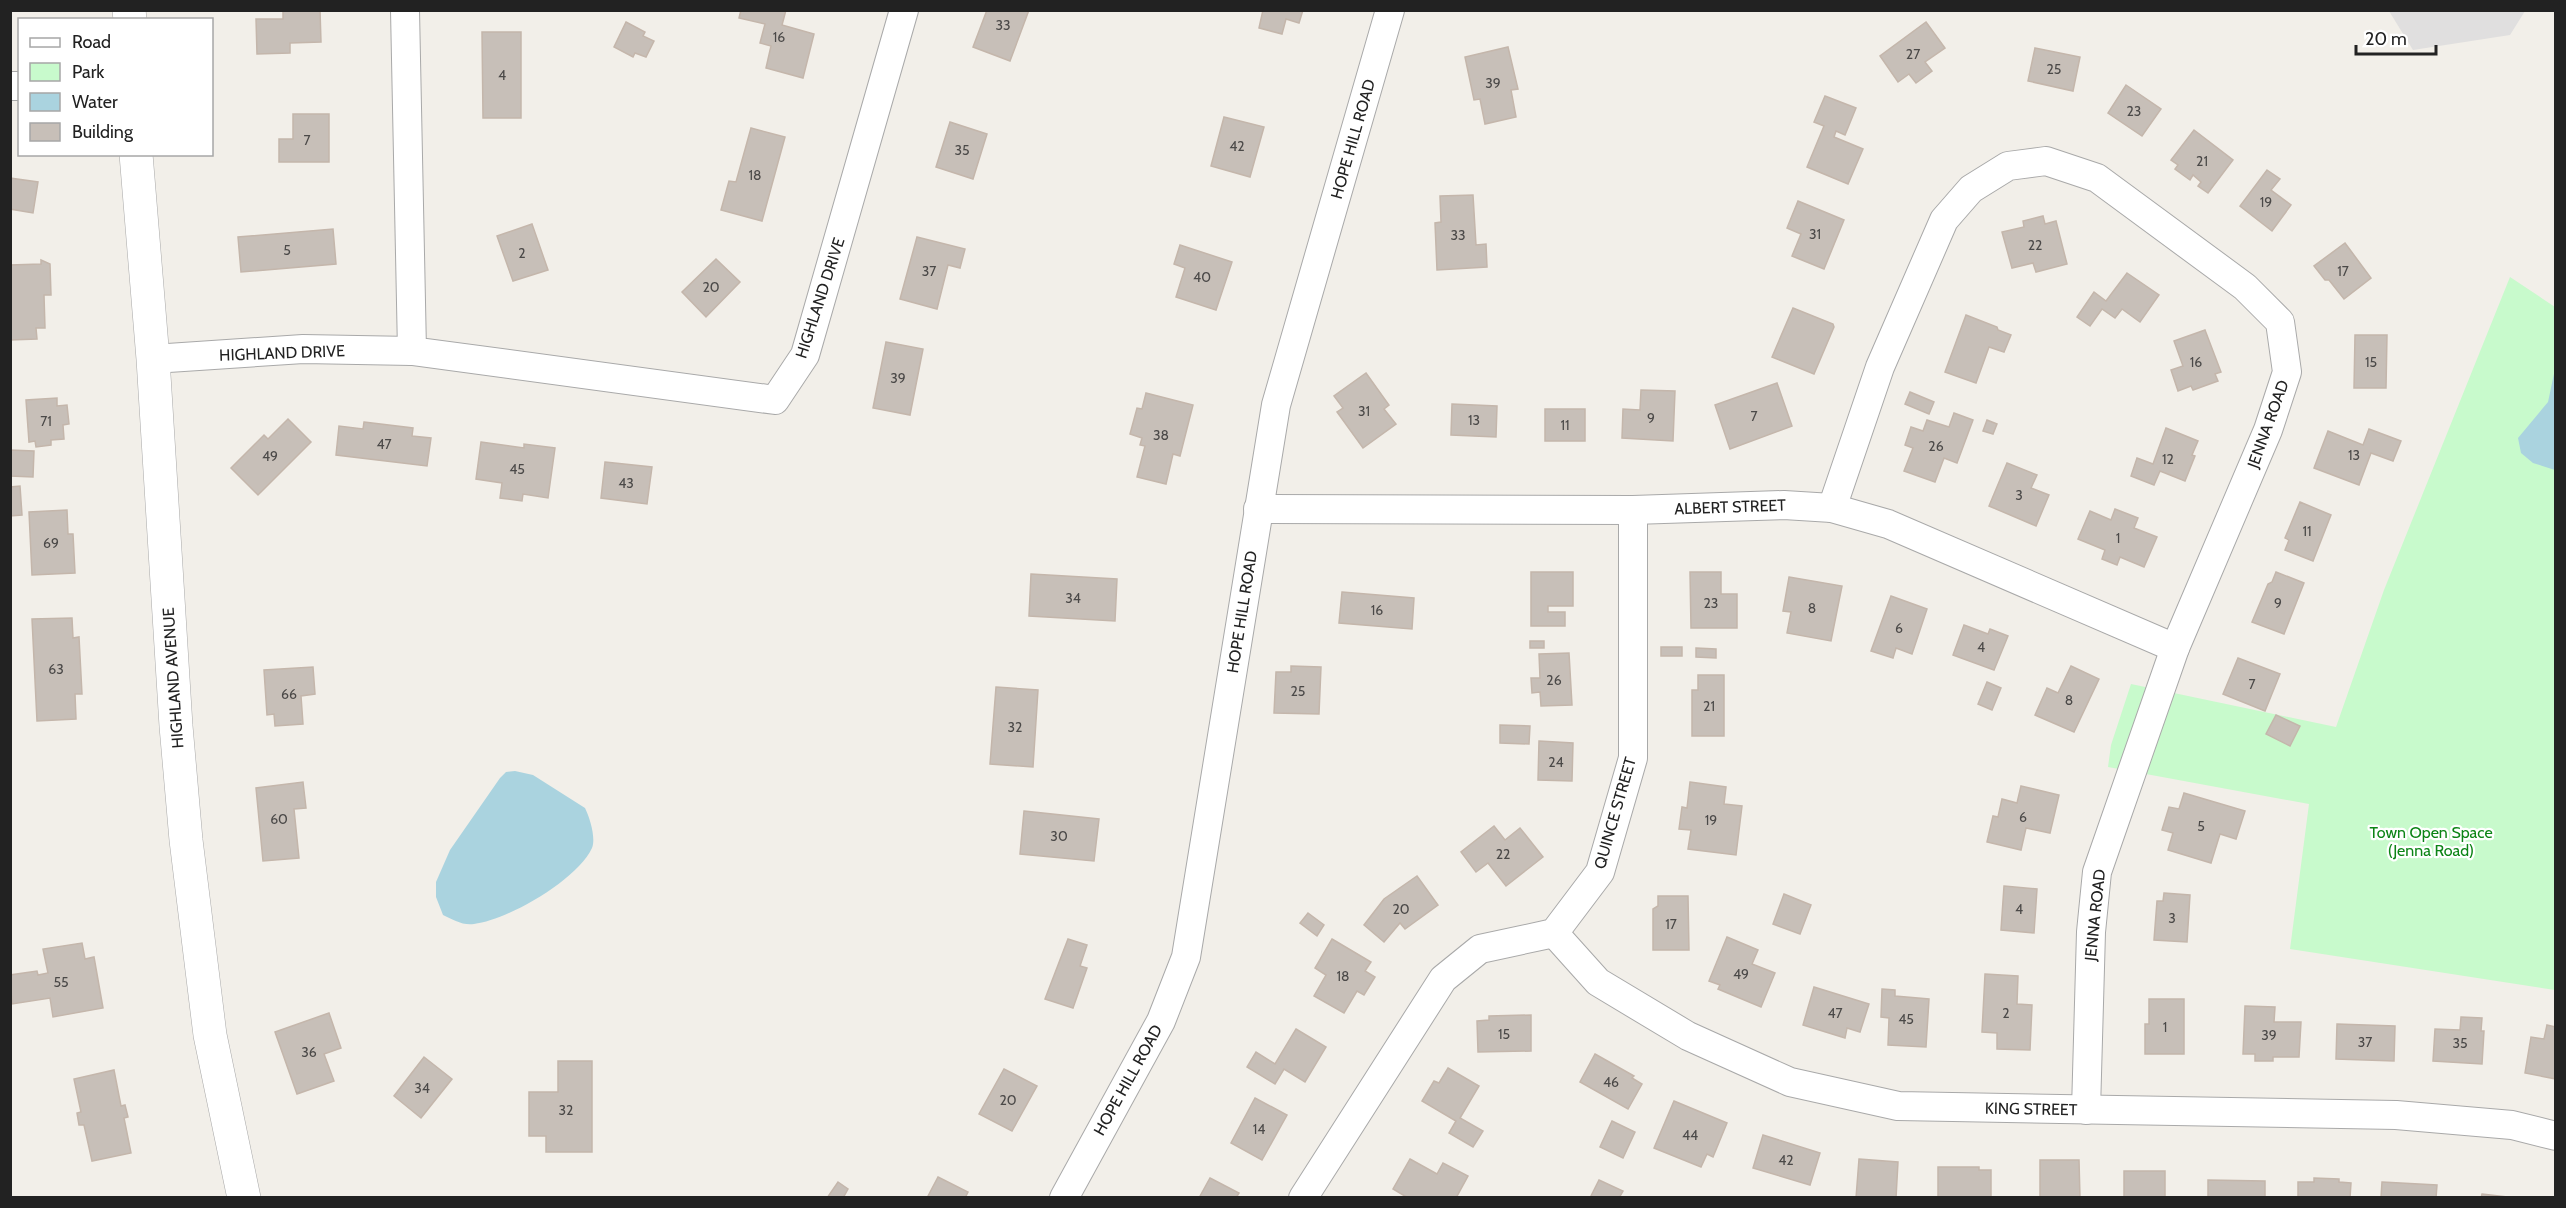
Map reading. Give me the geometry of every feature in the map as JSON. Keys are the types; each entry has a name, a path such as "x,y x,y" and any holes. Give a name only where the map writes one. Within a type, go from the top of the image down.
{"street":[{"path":"405,10 412,351"},
{"name":"HIGHLAND DRIVE","path":"153,359 303,349 412,351 775,400 805,355 904,10"},
{"name":"HOPE HILL ROAD","path":"1064,1197 1161,1021 1186,957 1276,405 1390,10"},
{"name":"HIGHLAND AVENUE","path":"136,156 153,359 176,726 195,926 210,1035 244,1197"},
{"name":"JENNA ROAD","path":"1832,508 1880,367 1944,220 1971,189 2008,166 2046,161 2097,178 2245,287 2280,322 2287,372 2268,430 2175,648 2097,872 2091,932 2086,1110"},
{"name":"ALBERT STREET","path":"1258,509 1633,510 1784,505 1832,508 1888,524 2175,648"},
{"name":"QUINCE STREET","path":"1554,933 1600,872 1633,758 1633,510"},
{"path":"1303,1197 1443,979 1480,949 1554,933"},
{"name":"KING STREET","path":"1554,933 1598,982 1688,1036 1790,1082 1899,1106 2396,1115 2512,1125 2556,1136"}],"shaded area":[{"path":"2389,11 2525,11 2510,35 2413,50"}],"green space":[{"name":"Town Open Space (Jenna Road)","path":"2510,277 2555,307 2555,990 2290,949 2309,804 2108,767 2111,745 2131,684 2336,727 2384,590"}],"water":[{"path":"2555,369 2556,470 2533,463 2521,453 2518,438 2548,402"},
{"path":"515,771 533,775 585,808 593,834 592,848 572,873 540,897 522,907 488,921 470,924 458,922 443,915 436,897 436,882 450,850 500,778 506,772"}],"building":[{"path":"283,10 320,10 321,42 290,43 290,53 257,54 256,19 283,19"},
{"path":"741,10 786,10 782,25 814,34 803,78 766,68 771,46 760,43 765,24 739,18"},
{"path":"987,10 1029,10 1010,61 973,47"},
{"path":"1263,10 1303,10 1299,23 1286,19 1282,34 1259,28"},
{"path":"626,22 645,32 643,36 654,41 646,57 635,53 633,57 614,47"},
{"path":"1926,22 1945,48 1925,62 1932,71 1916,83 1909,74 1898,82 1880,56"},
{"path":"482,32 521,32 521,118 483,118"},
{"path":"1508,47 1518,89 1511,90 1516,117 1485,124 1480,99 1474,100 1465,57"},
{"path":"2035,48 2080,57 2073,91 2028,81"},
{"path":"2126,85 2161,109 2142,136 2108,113"},
{"path":"1825,96 1856,108 1845,135 1836,131 1834,137 1863,149 1848,184 1807,167 1824,126 1814,122"},
{"path":"293,114 329,114 329,162 279,162 279,139 293,139"},
{"path":"1224,117 1264,127 1250,177 1211,166"},
{"path":"950,122 987,134 973,179 936,167"},
{"path":"751,128 785,137 762,221 721,210 729,181 736,182"},
{"path":"2194,130 2233,160 2208,193 2198,186 2201,182 2193,175 2190,180 2175,169 2178,165 2171,160"},
{"path":"2267,170 2280,179 2271,190 2291,205 2272,231 2240,206"},
{"path":"10,178 38,182 33,213 10,209"},
{"path":"1473,195 1476,245 1486,244 1487,267 1437,270 1435,223 1441,222 1440,196"},
{"path":"1798,201 1844,220 1824,269 1792,256 1801,234 1787,228"},
{"path":"2043,216 2045,224 2056,221 2067,264 2036,272 2033,263 2012,268 2002,232 2024,227 2023,221"},
{"path":"532,224 548,270 513,281 497,236"},
{"path":"333,229 336,264 241,272 238,237"},
{"path":"917,237 965,249 960,268 948,265 937,309 900,299"},
{"path":"2345,243 2371,278 2344,299 2314,266"},
{"path":"1180,245 1232,262 1216,310 1176,297 1185,268 1174,264"},
{"path":"716,259 740,282 706,317 682,292"},
{"path":"41,260 50,264 51,295 44,295 45,328 36,328 37,339 10,340 10,265 41,264"},
{"path":"2127,273 2159,295 2140,322 2122,309 2115,318 2102,309 2090,326 2077,317 2094,292 2106,301"},
{"path":"1793,308 1833,324 1834,327 1814,374 1772,357"},
{"path":"1966,315 2011,335 2004,352 1989,347 1976,383 1945,372"},
{"path":"2205,330 2221,372 2215,374 2218,381 2193,390 2191,386 2178,391 2171,370 2183,366 2174,341"},
{"path":"2355,335 2387,335 2386,388 2354,388"},
{"path":"886,342 923,349 910,415 873,408"},
{"path":"1366,373 1389,405 1384,409 1396,424 1363,448 1337,412 1343,408 1334,396"},
{"path":"1777,383 1792,426 1730,449 1715,405"},
{"path":"1641,390 1675,391 1673,441 1622,438 1623,409 1640,410"},
{"path":"1910,392 1934,402 1929,414 1905,404"},
{"path":"1146,393 1193,405 1180,456 1173,454 1166,484 1137,477 1145,446 1140,445 1142,438 1130,434 1137,408 1142,409"},
{"path":"57,398 57,406 67,405 69,424 63,425 64,439 51,440 51,445 36,447 35,441 29,442 26,400"},
{"path":"1452,404 1497,406 1496,437 1451,435"},
{"path":"1545,409 1585,409 1585,441 1545,441"},
{"path":"1954,413 1973,420 1957,463 1944,458 1935,482 1904,471 1913,448 1905,445 1911,427 1923,431 1927,420 1949,427"},
{"path":"288,419 311,442 258,495 231,468 264,435 268,439"},
{"path":"1987,420 1997,424 1993,434 1983,431"},
{"path":"364,422 413,428 412,436 431,438 427,466 336,455 339,426 363,429"},
{"path":"2166,428 2198,441 2185,481 2160,471 2154,485 2131,476 2137,458 2153,464"},
{"path":"2369,429 2401,441 2393,461 2371,453 2359,485 2314,468 2328,431 2363,445"},
{"path":"481,442 524,448 524,444 555,448 548,498 523,494 522,501 500,498 502,483 476,479"},
{"path":"10,450 34,451 33,477 10,476"},
{"path":"605,462 652,467 647,504 601,498"},
{"path":"2007,463 2037,475 2031,488 2049,495 2036,526 1989,506"},
{"path":"20,486 22,515 10,516 10,487"},
{"path":"2300,502 2331,515 2313,561 2285,550 2289,540 2285,538"},
{"path":"2115,509 2138,518 2134,528 2157,537 2144,567 2120,557 2117,565 2102,559 2105,550 2078,539 2090,511 2111,520"},
{"path":"67,510 68,534 73,534 75,573 32,575 29,512"},
{"path":"1531,572 1573,572 1573,606 1548,606 1548,612 1565,612 1565,626 1531,626"},
{"path":"1690,572 1721,572 1721,594 1737,594 1737,628 1691,628"},
{"path":"2276,572 2304,583 2284,634 2252,622 2268,584 2272,582"},
{"path":"1031,574 1117,579 1115,621 1029,616"},
{"path":"1789,577 1842,586 1831,641 1787,633 1791,612 1783,611"},
{"path":"1342,592 1414,598 1412,629 1339,623"},
{"path":"1891,596 1927,609 1912,654 1896,648 1893,658 1871,651"},
{"path":"72,618 73,638 79,637 82,694 75,694 76,719 37,721 32,619"},
{"path":"1964,625 1988,634 1990,629 2008,636 1994,670 1953,655"},
{"path":"1530,641 1544,641 1544,648 1530,648"},
{"path":"1661,647 1682,647 1682,656 1661,656"},
{"path":"1696,648 1716,649 1716,658 1696,657"},
{"path":"1569,653 1572,705 1541,706 1540,692 1532,693 1531,678 1540,678 1539,654"},
{"path":"2238,658 2280,674 2265,711 2223,694"},
{"path":"1291,666 1321,667 1319,714 1274,713 1276,672 1291,672"},
{"path":"2071,666 2099,679 2074,732 2035,715 2047,688 2058,693"},
{"path":"313,667 315,694 301,696 303,724 275,726 274,714 267,715 264,670"},
{"path":"1698,675 1724,675 1724,736 1692,736 1692,690 1698,690"},
{"path":"1987,682 2001,688 1992,710 1978,704"},
{"path":"996,687 1038,690 1033,767 990,764"},
{"path":"2276,715 2300,726 2290,746 2266,734"},
{"path":"1500,725 1530,726 1529,744 1500,743"},
{"path":"1539,741 1573,743 1572,781 1538,780"},
{"path":"303,782 306,808 294,809 299,858 263,861 256,788"},
{"path":"1690,782 1726,787 1724,804 1742,806 1736,855 1688,849 1691,830 1679,829 1682,807 1687,808"},
{"path":"2021,786 2059,795 2050,833 2026,828 2021,850 1987,842 1993,816 1998,817 2002,799 2017,803"},
{"path":"2184,793 2245,811 2236,839 2220,834 2211,863 2168,850 2173,833 2162,830 2169,807 2179,809"},
{"path":"1024,811 1099,819 1094,861 1020,854"},
{"path":"1494,826 1505,840 1520,828 1543,857 1506,886 1488,863 1476,872 1461,852"},
{"path":"1417,876 1438,905 1405,929 1400,923 1384,942 1364,925 1384,899"},
{"path":"2004,886 2037,889 2034,933 2001,930"},
{"path":"2164,893 2190,895 2187,942 2154,940 2157,901 2163,901"},
{"path":"1784,894 1811,905 1800,934 1773,924"},
{"path":"1658,896 1688,896 1689,950 1653,950 1653,909 1658,906"},
{"path":"1308,913 1324,925 1317,936 1300,923"},
{"path":"1727,937 1758,950 1752,964 1775,973 1761,1007 1718,989 1720,985 1709,981"},
{"path":"1068,939 1087,945 1080,966 1087,968 1073,1008 1045,999"},
{"path":"1332,939 1371,962 1365,971 1375,977 1364,995 1357,991 1344,1013 1314,996 1326,975 1315,968"},
{"path":"82,943 85,959 94,957 103,1008 53,1017 50,998 12,1004 10,975 37,971 38,975 48,973 43,949"},
{"path":"1985,974 2018,976 2017,1004 2032,1005 2030,1050 1997,1049 1997,1033 1982,1032"},
{"path":"1814,987 1869,1004 1860,1032 1847,1028 1845,1038 1803,1025"},
{"path":"1882,989 1895,990 1895,996 1929,999 1926,1047 1888,1045 1889,1018 1881,1017"},
{"path":"2149,999 2184,999 2184,1054 2145,1054 2145,1024 2149,1024"},
{"path":"2245,1006 2275,1007 2274,1022 2301,1022 2299,1057 2273,1057 2273,1061 2255,1061 2255,1054 2243,1054"},
{"path":"329,1013 341,1048 324,1054 334,1081 297,1094 275,1032"},
{"path":"1531,1015 1531,1051 1478,1052 1477,1021 1489,1020 1489,1016"},
{"path":"2461,1017 2482,1018 2481,1031 2484,1031 2482,1064 2433,1061 2435,1029 2460,1030"},
{"path":"2337,1024 2395,1026 2394,1061 2336,1059"},
{"path":"2547,1025 2556,1027 2556,1079 2525,1073 2531,1037 2544,1039"},
{"path":"1296,1029 1326,1047 1305,1082 1284,1069 1275,1084 1247,1067 1256,1052 1275,1064"},
{"path":"1595,1054 1634,1076 1632,1078 1642,1084 1628,1109 1580,1082"},
{"path":"424,1057 452,1079 421,1118 394,1096"},
{"path":"558,1061 592,1061 592,1152 546,1152 546,1136 529,1136 529,1092 558,1092"},
{"path":"1448,1068 1479,1086 1460,1118 1483,1131 1473,1147 1449,1133 1456,1121 1422,1101 1434,1081 1439,1083"},
{"path":"1004,1069 1037,1086 1012,1131 979,1114"},
{"path":"114,1070 121,1106 125,1105 128,1117 124,1118 131,1153 92,1161 84,1125 79,1125 77,1113 81,1112 74,1079"},
{"path":"1255,1098 1287,1115 1262,1160 1231,1143"},
{"path":"1674,1101 1727,1123 1713,1157 1707,1154 1701,1167 1654,1148"},
{"path":"1612,1121 1635,1132 1623,1158 1600,1147"},
{"path":"1763,1135 1820,1153 1810,1185 1753,1168"},
{"path":"1410,1159 1437,1174 1443,1163 1468,1176 1456,1198 1408,1198 1393,1189"},
{"path":"1859,1159 1898,1162 1896,1198 1856,1198"},
{"path":"2040,1160 2079,1160 2080,1198 2040,1198"},
{"path":"1938,1167 1979,1167 1979,1170 1991,1170 1991,1198 1938,1198"},
{"path":"2124,1171 2165,1171 2165,1198 2124,1198"},
{"path":"938,1177 968,1192 965,1198 927,1198"},
{"path":"1210,1178 1239,1193 1236,1198 1199,1198"},
{"path":"2314,1178 2339,1179 2339,1182 2351,1183 2350,1198 2298,1198 2298,1182 2314,1182"},
{"path":"1599,1180 1623,1191 1619,1198 1590,1198"},
{"path":"2208,1180 2265,1181 2265,1198 2208,1198"},
{"path":"838,1182 848,1189 843,1198 827,1198"},
{"path":"2382,1182 2437,1185 2436,1198 2381,1198"},
{"path":"2482,1194 2516,1198 2481,1198"}]}
